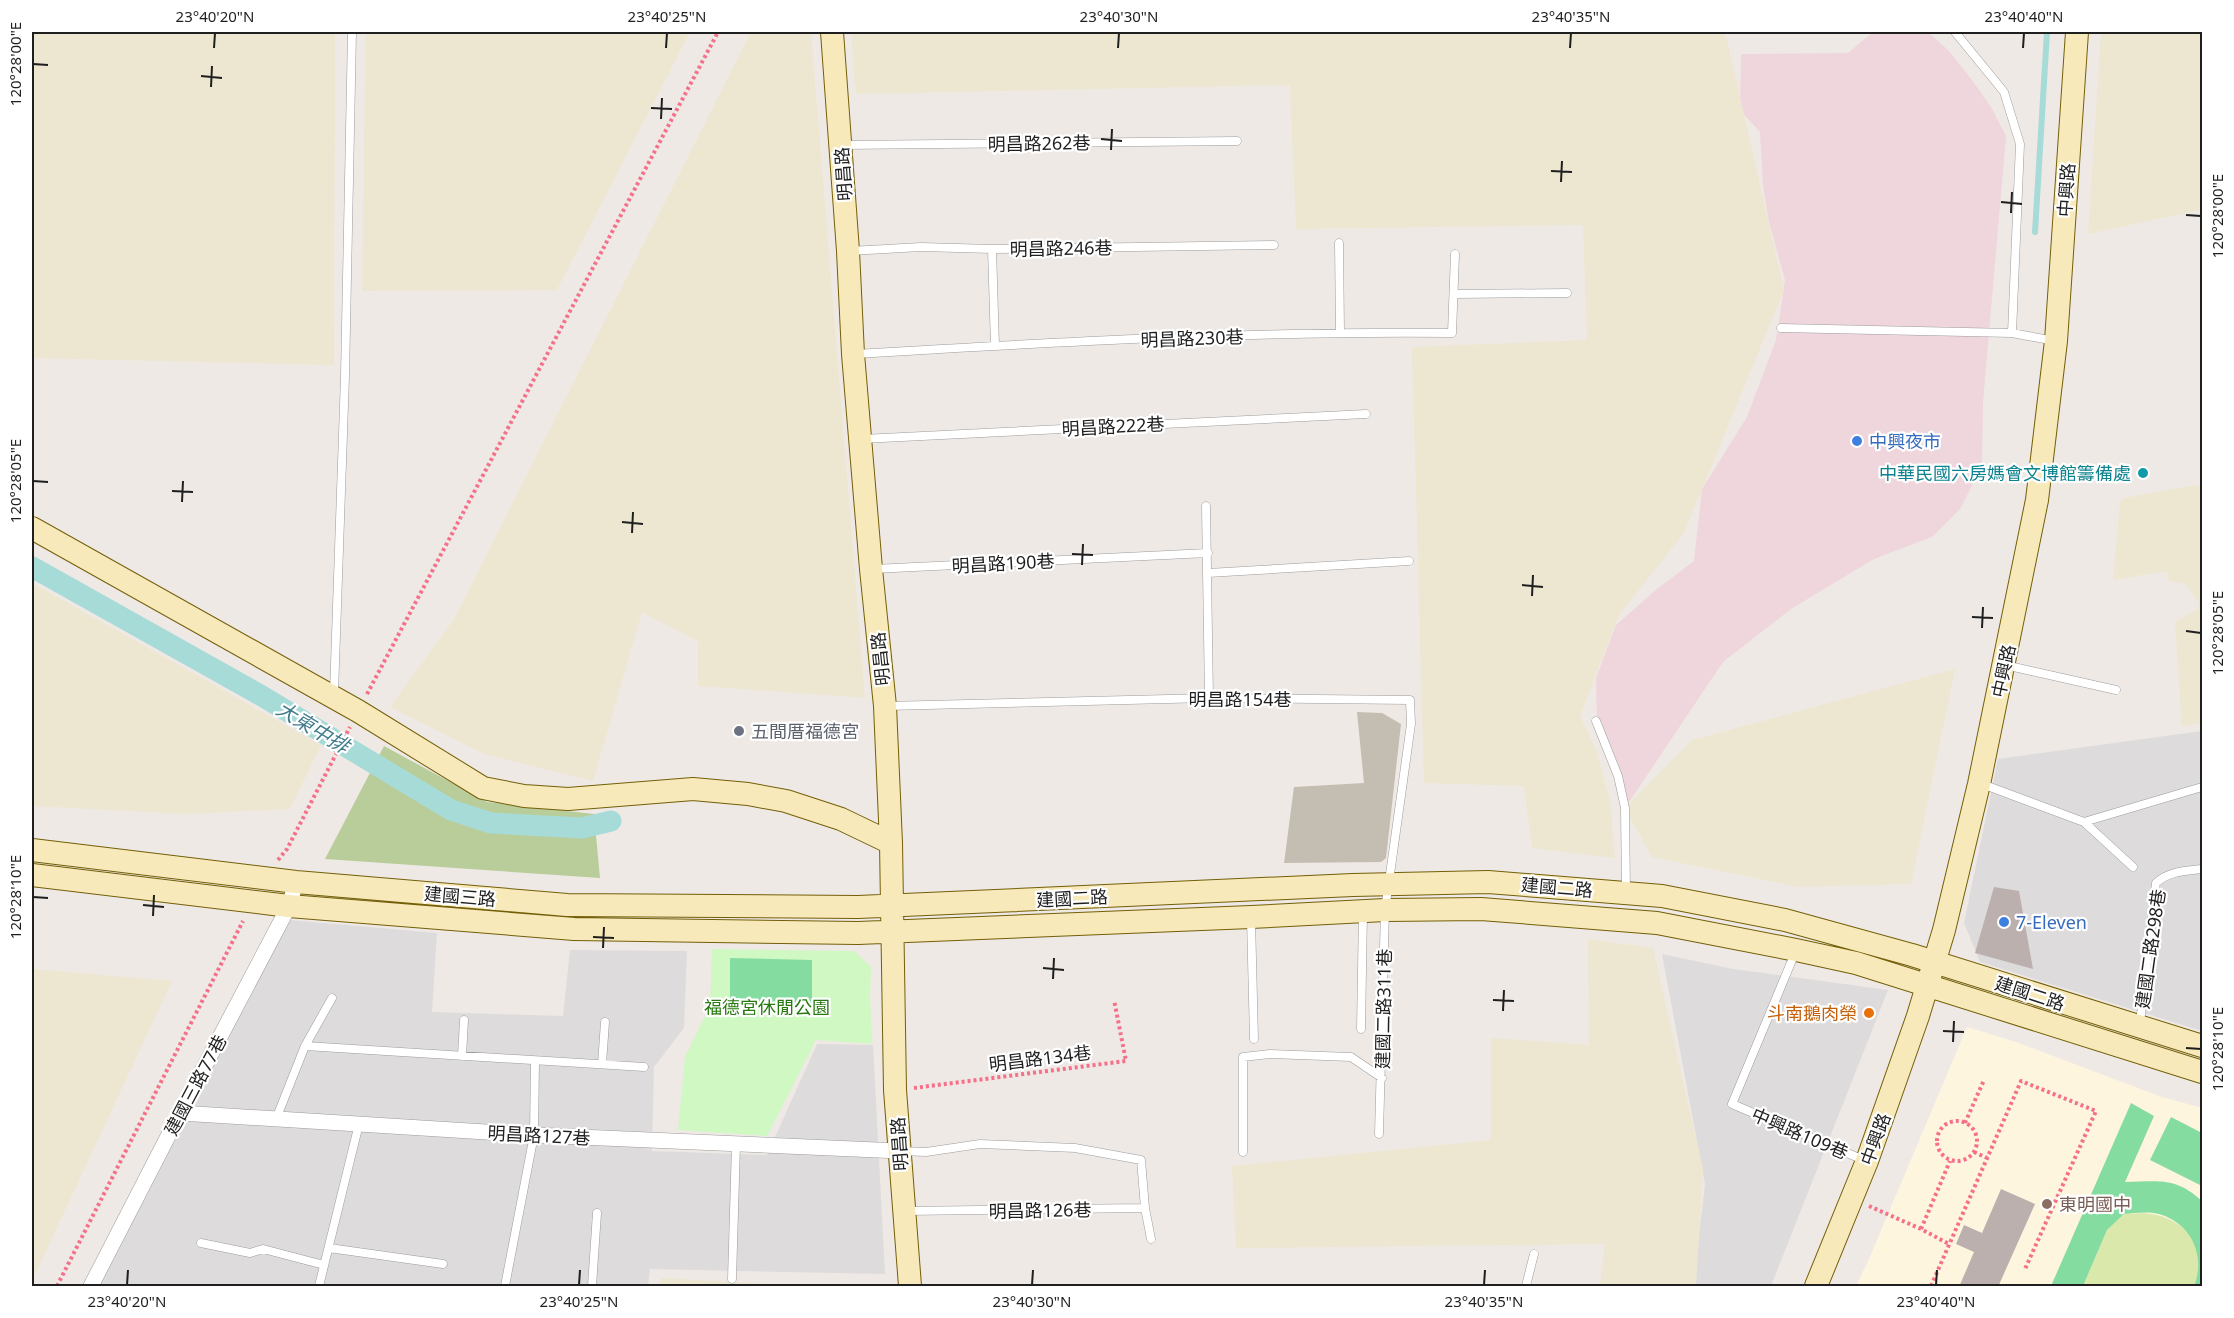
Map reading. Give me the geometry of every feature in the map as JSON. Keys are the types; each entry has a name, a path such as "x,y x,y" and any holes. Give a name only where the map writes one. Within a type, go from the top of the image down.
{"street":[{"name":"明昌路","path":"832,32 853,354 885,706 891,843 891,932 896,1090 910,1287"},
{"name":"中興路","path":"1816,1287 1867,1161 1935,962 1979,784 2004,665 2037,500 2056,341 2077,32"},
{"path":"32,528 358,711 483,788 524,796 568,799 693,789 748,794 786,801 841,819 891,843"},
{"name":"建國三路","path":"32,850 296,882 567,905 891,906"},
{"name":"建國三路","path":"32,875 289,906 574,929 891,932"},
{"name":"建國三路77巷","path":"91,1287 289,906 296,882"},
{"name":"建國二路","path":"891,906 1390,884 1488,882 1662,896 1785,920 1935,962 2202,1046"},
{"name":"建國二路","path":"891,932 1374,910 1480,909 1657,923 1856,963 2202,1072"},
{"name":"明昌路127巷","path":"180,1113 534,1135 900,1151"}],"lane":[{"path":"334,698 345,376 352,32"},
{"path":"1955,32 2004,92 2020,144 2012,333"},
{"name":"明昌路262巷","path":"841,145 1237,141"},
{"path":"1339,243 1340,332"},
{"name":"明昌路246巷","path":"848,251 921,247 992,249 1274,245"},
{"path":"992,249 995,346"},
{"name":"明昌路230巷","path":"853,354 1340,332 1452,333 1455,254"},
{"path":"1454,294 1567,293"},
{"path":"1781,328 2012,333 2056,341"},
{"name":"明昌路222巷","path":"861,439 1366,414"},
{"path":"1206,506 1209,698"},
{"name":"明昌路190巷","path":"871,569 1208,553"},
{"path":"1208,573 1410,561"},
{"path":"2004,665 2116,690"},
{"name":"明昌路154巷","path":"885,706 1209,698 1410,700 1411,724 1390,884"},
{"path":"1596,721 1618,776 1625,808 1626,893"},
{"path":"1979,784 2084,822 2133,867"},
{"path":"2084,822 2202,787"},
{"name":"建國二路298巷","path":"2139,1027 2156,884 2163,877 2173,873 2202,869"},
{"name":"建國二路311巷","path":"1379,1134 1382,1078 1374,910 1390,884"},
{"path":"1361,1029 1374,910"},
{"path":"1251,917 1254,1039"},
{"name":"中興路109巷","path":"1796,950 1732,1104 1867,1161"},
{"path":"276,1119 305,1046 332,998"},
{"path":"462,1056 464,1020"},
{"path":"602,1064 605,1022"},
{"path":"305,1046 644,1066"},
{"path":"1243,1152 1243,1057 1270,1054 1351,1057 1382,1078"},
{"path":"505,1287 534,1135 536,1061"},
{"path":"319,1287 359,1124"},
{"path":"900,1151 926,1152 980,1144 1075,1148 1141,1160 1145,1208 1151,1239"},
{"path":"732,1279 736,1145"},
{"name":"明昌路126巷","path":"904,1211 1145,1208"},
{"path":"592,1287 597,1213"},
{"path":"201,1243 250,1253 263,1249 324,1265"},
{"path":"329,1248 443,1264"},
{"path":"1526,1287 1534,1254"}],"path":[{"path":"265,878 286,849 718,32"},
{"path":"57,1287 254,901"},
{"name":"明昌路134巷","path":"896,1090 1126,1061 1114,1000"},
{"path":"1965,1123 1984,1080"},
{"path":"1930,1287 2021,1081 2096,1111 2025,1269"},
{"path":"1952,1122 1965,1123 1975,1132 1977,1139 1974,1152 1963,1161 1950,1161 1940,1153 1937,1147 1941,1128 1952,1122"},
{"path":"1974,1152 1987,1158"},
{"path":"1921,1229 1950,1161"},
{"path":"1852,1198 1949,1244"}],"shaded area":[{"path":"32,32 335,32 334,365 32,358"},
{"path":"366,32 690,32 557,290 362,291"},
{"path":"751,32 811,32 865,698 698,686 698,641 642,612 593,781 484,754 390,707 454,619"},
{"path":"851,32 1723,32 1727,40 1784,290 1684,533 1619,615 1580,716 1597,752 1610,801 1615,858 1532,848 1524,786 1424,783 1412,347 1587,340 1583,225 1296,229 1290,85 856,94"},
{"name":"中興夜市","path":"1873,32 1928,32 1949,51 1972,80 1991,107 2006,136 1983,402 1982,466 1960,509 1932,537 1874,559 1791,609 1723,662 1625,808 1597,725 1596,678 1616,625 1657,589 1694,561 1702,489 1747,417 1776,340 1785,280 1769,222 1763,186 1760,132 1740,110 1741,54 1848,53"},
{"path":"2101,32 2202,32 2202,221 2200,210 2088,234"},
{"path":"2202,484 2202,723 2182,726 2175,622 2198,609 2199,603 2186,584 2169,581 2167,571 2113,580 2120,502 2124,498"},
{"path":"32,583 321,745 290,809 185,814 32,806"},
{"path":"1955,669 1911,884 1799,887 1652,857 1625,808 1692,740"},
{"path":"1357,712 1382,713 1401,724 1386,858 1381,862 1284,863 1294,787 1364,783"},
{"path":"2202,731 2202,1031 1980,962 1964,923 1998,759"},
{"path":"289,920 437,933 432,1012 563,1016 570,950 687,951 684,1028 654,1067 652,1151 767,1155 817,1044 873,1045 885,1274 650,1269 648,1286 99,1286"},
{"path":"1588,939 1653,948 1703,1169 1696,1286 1600,1286 1605,1244 1236,1248 1232,1166 1491,1140 1491,1038 1589,1045"},
{"path":"1662,954 1733,969 1888,990 1771,1286 1693,1286 1705,1184"},
{"path":"32,969 172,981 32,1281"},
{"name":"東明國中","path":"1967,1027 2016,1042 2162,1097 2202,1108 2202,1286 1856,1286"},
{"path":"661,1278 808,1286 660,1286"}],"green space":[{"path":"384,746 487,802 594,814 600,878 325,859"},
{"name":"福德宮休閒公園","path":"712,949 854,951 871,967 872,1044 816,1040 767,1136 678,1130 685,1057 710,1006"},
{"path":"730,958 812,960 812,1008 730,1006"},
{"path":"2131,1103 2154,1116 2125,1182 2166,1182 2183,1187 2202,1201 2202,1286 2194,1286 2198,1264 2197,1253 2188,1234 2181,1226 2162,1215 2143,1213 2124,1214 2107,1230 2083,1286 2051,1286"},
{"path":"2171,1117 2202,1133 2202,1186 2150,1160"},
{"path":"2144,1213 2171,1220 2190,1236 2199,1259 2194,1286 2083,1286 2107,1230 2124,1214"}],"building":[{"name":"7-Eleven","path":"1994,887 2019,891 2033,969 1975,953"},
{"path":"2001,1189 2035,1204 1998,1287 1959,1287 1974,1252 1956,1244 1964,1225 1982,1233"}],"waterway":[{"path":"2035,232 2047,32"},
{"name":"大東中排","path":"32,567 262,696 451,810 491,823 582,828 611,821"}],"place":[{"name":"中興夜市","path":"1857,441"},
{"name":"中華民國六房媽會文博館籌備處","path":"2143,473"},
{"name":"五間厝福德宮","path":"739,731"},
{"name":"7-Eleven","path":"2004,922"},
{"name":"斗南鵝肉榮","path":"1869,1013"},
{"name":"東明國中","path":"2047,1204"}]}
